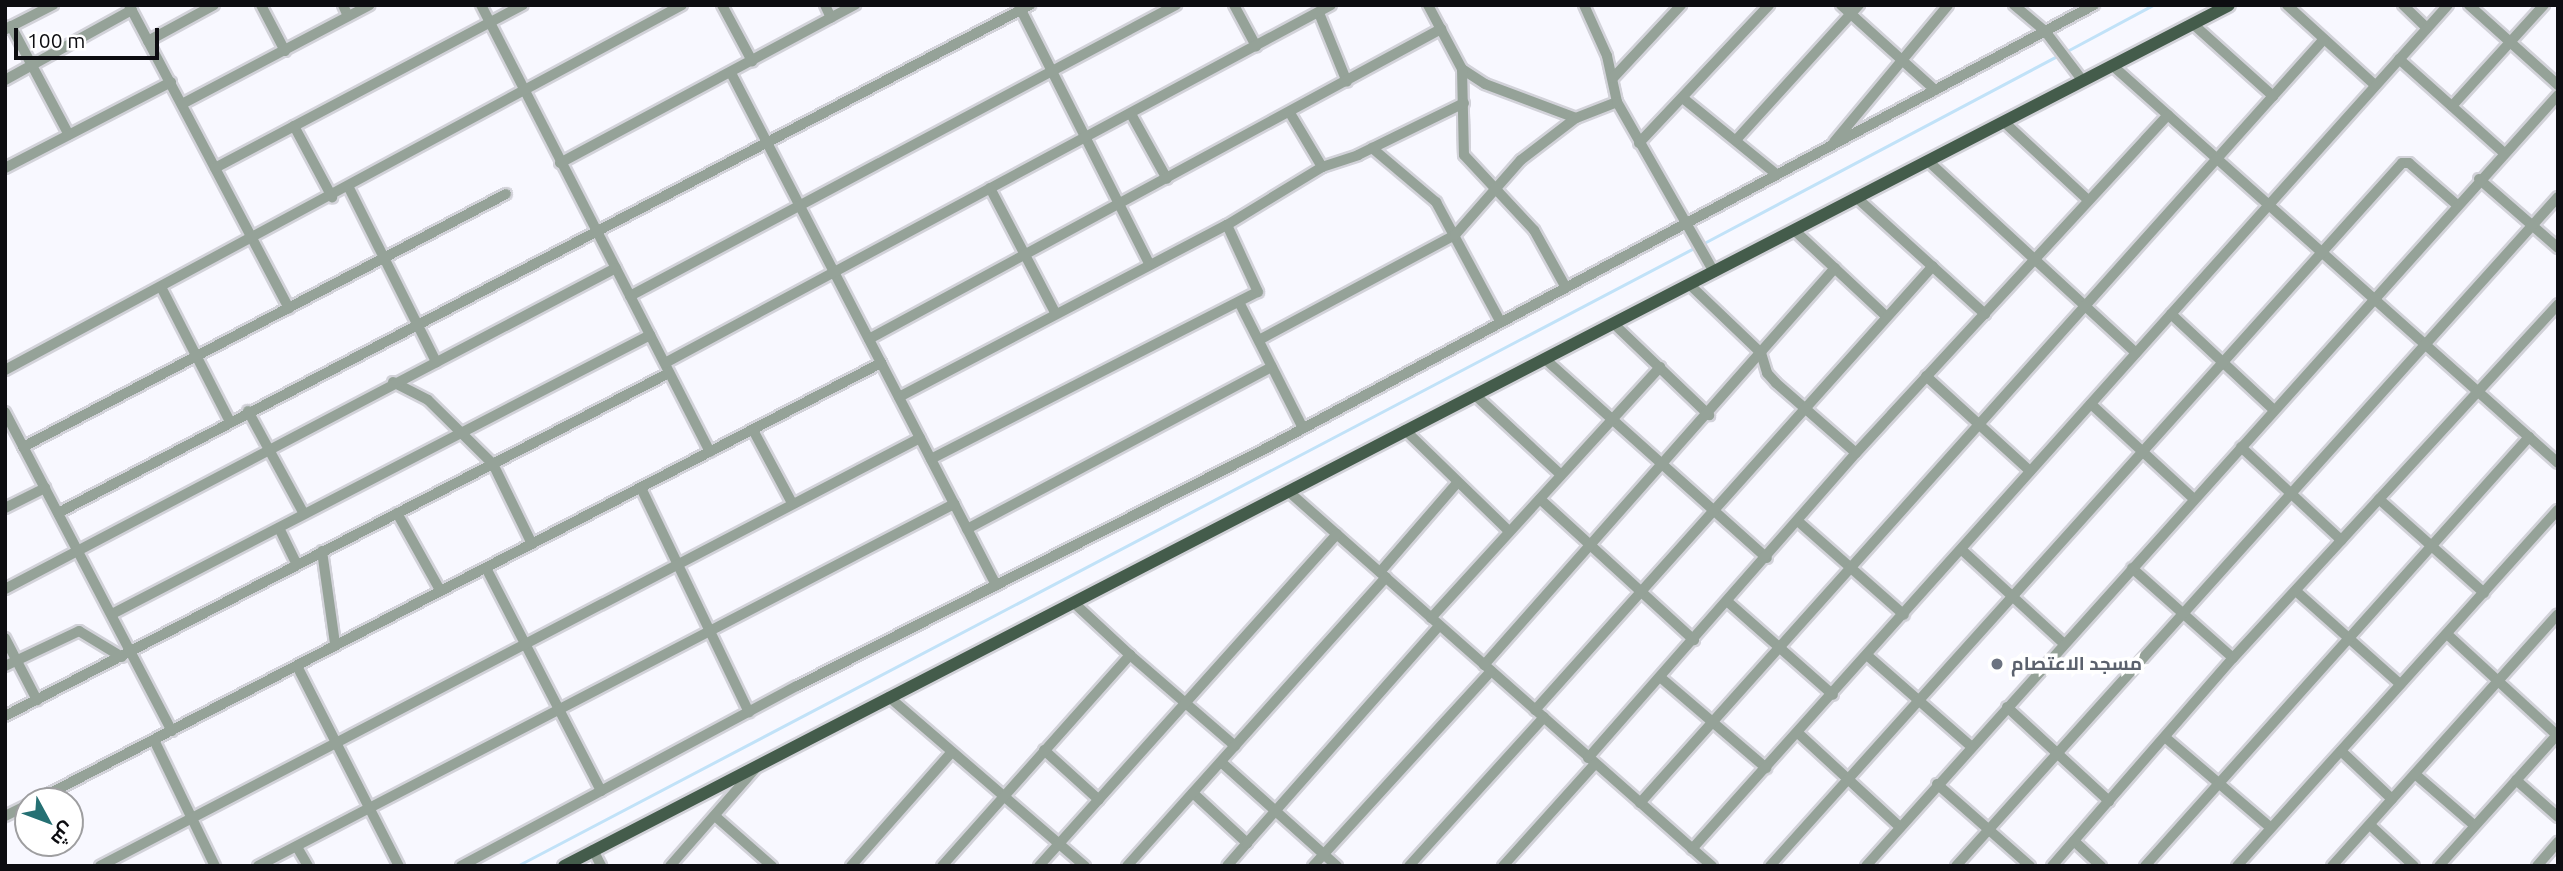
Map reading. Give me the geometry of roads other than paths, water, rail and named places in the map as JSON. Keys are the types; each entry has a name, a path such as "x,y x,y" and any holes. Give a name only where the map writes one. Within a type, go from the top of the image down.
{"main road":[{"path":"564,866 2230,5"}],"street":[{"path":"52,5 8,28 69,135"},
{"path":"148,41 214,5"},
{"path":"261,5 285,51"},
{"path":"343,5 348,16"},
{"path":"182,104 370,5"},
{"path":"481,5 522,92 597,231 710,452"},
{"path":"215,168 523,5"},
{"path":"5,370 349,188 682,5"},
{"path":"722,5 752,61"},
{"path":"825,5 831,18"},
{"path":"560,163 855,5"},
{"path":"630,296 1177,5"},
{"path":"1234,5 1256,46"},
{"path":"5,716 134,652 296,563 493,464 834,272 1331,5"},
{"path":"1428,5 1462,69 1464,155 1534,230 1565,286"},
{"path":"1613,78 1681,5"},
{"path":"1639,143 1684,99 1769,5"},
{"path":"1841,5 1936,90"},
{"path":"1736,140 1859,5"},
{"path":"1832,145 1900,58 1948,5"},
{"path":"2014,5 2045,31 2083,81"},
{"path":"461,866 749,712 1303,428 1686,220 2094,5"},
{"path":"2287,5 2375,85"},
{"path":"2403,5 2427,28"},
{"path":"1692,849 1868,656 2030,471 2448,5"},
{"path":"2469,5 2558,85"},
{"path":"2452,106 2544,5"},
{"path":"1585,6 1613,78 1617,102 1714,272"},
{"path":"5,80 130,7 289,308"},
{"path":"58,513 229,420 419,325 1023,7 1051,71 1150,265"},
{"path":"1319,13 1346,82"},
{"path":"2193,24 2273,96"},
{"path":"869,339 1119,206 1441,29"},
{"path":"1640,803 2324,39"},
{"path":"2399,59 2504,153"},
{"path":"2113,66 2558,463"},
{"path":"1462,69 1485,84 1576,118"},
{"path":"731,73 996,585"},
{"path":"5,168 171,82"},
{"path":"1866,866 2456,204 2558,95"},
{"path":"1684,99 1775,173"},
{"path":"1259,340 1455,234 1521,160 1576,118 1617,102"},
{"path":"899,397 1227,225 1322,167 1372,148 1464,103"},
{"path":"1290,113 1322,167"},
{"path":"1131,114 1167,179"},
{"path":"1503,866 1660,677 1799,522 1856,453 2087,199 2168,115"},
{"path":"2004,122 2087,199"},
{"path":"294,126 332,197"},
{"path":"1372,148 1436,202 1500,321"},
{"path":"1928,161 2136,353"},
{"path":"1770,866 2405,162 2456,204"},
{"path":"2479,179 2558,248"},
{"path":"349,188 436,362"},
{"path":"990,188 1056,314"},
{"path":"23,446 506,194"},
{"path":"1956,866 2288,493 2558,197"},
{"path":"1857,198 1985,314"},
{"path":"931,459 1239,302 1259,289 1227,225"},
{"path":"1794,230 1886,316"},
{"path":"1535,710 1933,266"},
{"path":"5,589 270,452 393,382 616,268"},
{"path":"1313,866 1835,268"},
{"path":"1689,284 1761,353 1767,373 1856,453"},
{"path":"161,287 229,420"},
{"path":"1239,302 1303,428"},
{"path":"2052,866 2233,658 2558,304"},
{"path":"2171,314 2274,410"},
{"path":"1614,324 1709,415"},
{"path":"114,613 650,335"},
{"path":"1545,359 1610,421 1767,558"},
{"path":"62,787 881,363"},
{"path":"967,529 1272,367"},
{"path":"1431,618 1660,367"},
{"path":"1926,376 2030,471"},
{"path":"393,382 428,400 493,464 532,544"},
{"path":"1475,395 1561,475"},
{"path":"2091,404 2194,499"},
{"path":"248,411 304,514"},
{"path":"7,419 114,613 172,731"},
{"path":"753,430 792,503"},
{"path":"1405,430 1509,531"},
{"path":"2145,866 2529,437"},
{"path":"100,866 919,438"},
{"path":"2241,447 2341,540"},
{"path":"1127,866 1383,575 1457,483"},
{"path":"5,508 45,488"},
{"path":"641,488 749,712"},
{"path":"1288,491 1712,866"},
{"path":"1540,499 1694,640"},
{"path":"2379,499 2484,593"},
{"path":"258,866 954,504"},
{"path":"2237,866 2558,510"},
{"path":"397,513 440,590"},
{"path":"1799,522 1904,615"},
{"path":"279,528 296,563"},
{"path":"1039,866 1337,534"},
{"path":"1962,550 2063,643"},
{"path":"322,551 335,644"},
{"path":"486,568 601,791"},
{"path":"2132,568 2233,658"},
{"path":"2297,591 2400,684"},
{"path":"1728,602 1833,695"},
{"path":"1074,603 1235,746"},
{"path":"2332,866 2558,614"},
{"path":"1227,866 1440,626"},
{"path":"5,666 86,631 122,657"},
{"path":"2439,866 2558,734 2447,634"},
{"path":"5,638 37,700"},
{"path":"942,866 1130,655"},
{"path":"1868,656 1972,747"},
{"path":"297,666 399,866"},
{"path":"1660,677 1766,768"},
{"path":"889,697 951,753 1086,866"},
{"path":"2007,706 2109,801"},
{"path":"1409,866 1544,717"},
{"path":"1798,733 1900,827"},
{"path":"2166,738 2270,827"},
{"path":"154,740 215,866"},
{"path":"1044,750 1099,800"},
{"path":"2341,751 2392,799"},
{"path":"850,866 951,753"},
{"path":"1221,762 1337,866"},
{"path":"670,866 758,764"},
{"path":"2415,774 2475,826"},
{"path":"2516,780 2558,817"},
{"path":"1937,784 2029,866"},
{"path":"1193,793 1247,843"},
{"path":"715,816 767,864"},
{"path":"2370,825 2414,866"},
{"path":"2074,841 2101,866"},
{"path":"2537,866 2558,842"},
{"path":"297,847 308,866"},
{"path":"593,850 601,866"}],"waterway":[{"path":"2069,50 2153,5"},
{"path":"1706,242 2055,57"},
{"path":"517,866 1692,249"}],"place":[{"name":"مسجد الاعتصام","path":"1997,664"}]}
